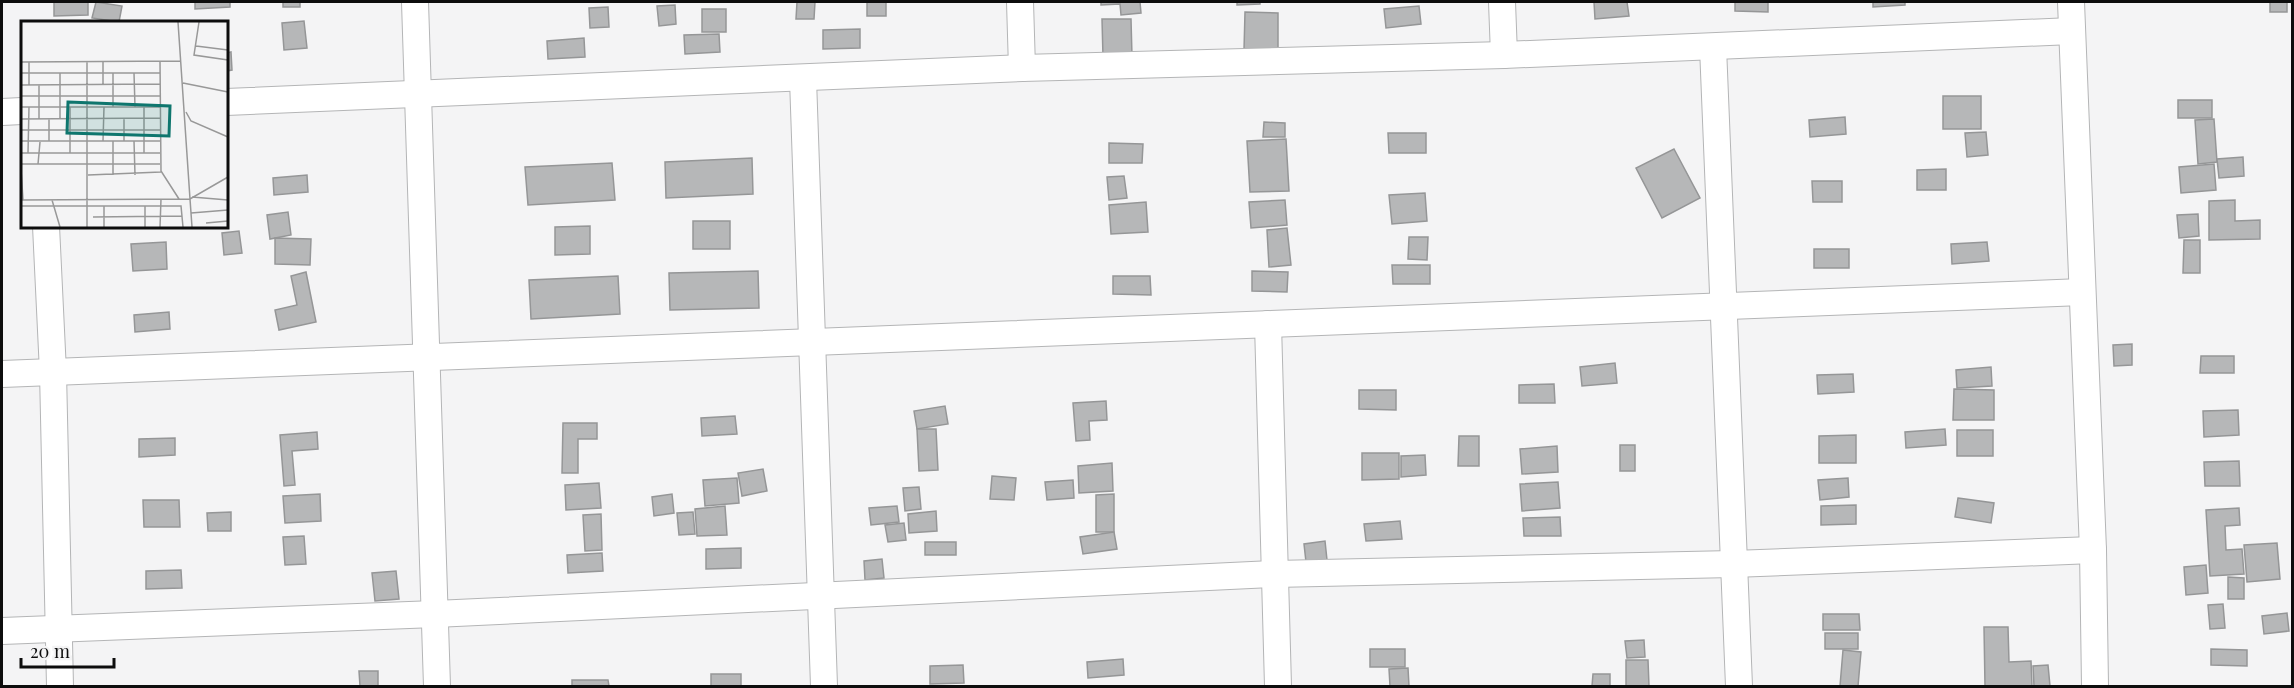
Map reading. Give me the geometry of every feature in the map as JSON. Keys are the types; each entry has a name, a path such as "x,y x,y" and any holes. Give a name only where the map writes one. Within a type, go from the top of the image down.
{"street":[{"path":"415,2 437,687"},
{"path":"1020,2 1022,68"},
{"path":"1502,2 1504,56"},
{"path":"2071,2 2093,550 2095,687"},
{"path":"228,102 1022,68 1504,56 2072,31"},
{"path":"1713,47 1738,687"},
{"path":"803,79 824,687"},
{"path":"2,112 21,111"},
{"path":"46,228 53,372 60,687"},
{"path":"2,374 2082,292"},
{"path":"1268,324 1278,687"},
{"path":"2,631 435,614 1275,574 1734,564 2093,550"}],"building":[{"path":"54,2 88,2 88,15 54,16"},
{"path":"96,2 122,6 119,21 92,18"},
{"path":"195,2 230,2 230,7 195,9"},
{"path":"283,2 300,2 300,7 283,7"},
{"path":"797,2 815,2 814,19 796,19"},
{"path":"867,2 886,2 886,16 867,16"},
{"path":"1101,2 1140,2 1141,13 1121,15 1120,4 1101,5"},
{"path":"1237,2 1260,2 1260,4 1237,5"},
{"path":"1594,2 1627,2 1629,16 1595,19"},
{"path":"1735,2 1768,2 1768,12 1735,11"},
{"path":"1873,2 1905,2 1905,5 1873,7"},
{"path":"2270,2 2287,2 2287,12 2270,12"},
{"path":"675,5 676,24 659,26 657,6"},
{"path":"1419,6 1421,24 1386,28 1384,9"},
{"path":"608,7 609,27 590,28 589,8"},
{"path":"702,9 726,9 726,32 702,32"},
{"path":"1245,12 1278,13 1278,50 1244,50"},
{"path":"1102,19 1131,19 1132,56 1103,57"},
{"path":"304,21 307,48 284,50 282,23"},
{"path":"860,29 860,48 823,49 823,30"},
{"path":"719,34 720,52 685,54 684,35"},
{"path":"584,38 585,57 548,59 547,41"},
{"path":"231,52 232,70 228,71 228,53"},
{"path":"1943,96 1981,96 1981,129 1943,129"},
{"path":"2178,100 2212,100 2212,118 2178,118"},
{"path":"1845,117 1846,134 1810,137 1809,120"},
{"path":"2214,119 2217,162 2198,164 2195,120"},
{"path":"1264,122 1285,123 1285,137 1263,137"},
{"path":"1986,132 1988,155 1967,157 1965,133"},
{"path":"1388,133 1426,133 1426,153 1389,153"},
{"path":"1286,139 1289,191 1250,192 1247,141"},
{"path":"1109,143 1143,144 1142,163 1109,163"},
{"path":"1674,149 1700,198 1662,218 1636,168"},
{"path":"2243,157 2244,176 2219,178 2217,159"},
{"path":"752,158 753,194 666,198 665,162"},
{"path":"612,163 615,200 528,205 525,167"},
{"path":"2214,164 2216,190 2181,193 2179,167"},
{"path":"1946,169 1946,190 1917,190 1917,170"},
{"path":"307,175 308,192 274,195 273,178"},
{"path":"1124,176 1127,198 1109,200 1107,177"},
{"path":"1812,181 1842,181 1842,202 1813,202"},
{"path":"1425,193 1427,221 1392,224 1389,195"},
{"path":"1285,200 1287,225 1251,228 1249,202"},
{"path":"2235,200 2235,221 2260,220 2260,239 2209,240 2209,201"},
{"path":"1146,202 1148,232 1111,234 1109,205"},
{"path":"288,212 291,235 270,239 267,215"},
{"path":"2198,214 2199,236 2179,238 2177,215"},
{"path":"693,221 730,221 730,249 693,249"},
{"path":"590,226 590,254 555,255 555,227"},
{"path":"1287,228 1291,265 1269,267 1267,230"},
{"path":"239,231 242,253 224,255 222,233"},
{"path":"1409,237 1428,237 1427,260 1408,259"},
{"path":"275,238 311,239 310,265 275,264"},
{"path":"2184,240 2200,240 2200,273 2183,273"},
{"path":"166,242 167,269 133,271 131,244"},
{"path":"1987,242 1989,261 1952,264 1951,244"},
{"path":"1814,249 1849,249 1849,268 1814,268"},
{"path":"1392,265 1430,265 1430,284 1393,284"},
{"path":"758,271 759,308 670,310 669,273"},
{"path":"1252,271 1288,272 1287,292 1252,291"},
{"path":"306,272 316,322 279,330 275,310 297,305 291,276"},
{"path":"618,276 620,314 531,319 529,280"},
{"path":"1113,276 1150,276 1151,295 1113,294"},
{"path":"169,312 170,329 135,332 134,315"},
{"path":"2132,344 2132,365 2114,366 2113,345"},
{"path":"2201,356 2234,356 2234,373 2200,373"},
{"path":"1615,363 1617,383 1582,386 1580,367"},
{"path":"1991,367 1992,386 1957,388 1956,370"},
{"path":"1853,374 1854,392 1818,394 1817,375"},
{"path":"1554,384 1555,403 1519,403 1519,385"},
{"path":"1954,389 1994,390 1994,420 1953,420"},
{"path":"1359,390 1396,390 1396,410 1359,409"},
{"path":"1106,401 1107,420 1089,421 1090,440 1076,441 1073,403"},
{"path":"945,406 948,424 917,429 914,411"},
{"path":"2238,410 2239,435 2204,437 2203,411"},
{"path":"735,416 737,434 702,436 701,418"},
{"path":"563,423 597,423 597,439 578,439 578,473 562,473"},
{"path":"917,429 936,429 938,470 919,471"},
{"path":"1945,429 1946,445 1906,448 1905,432"},
{"path":"1957,430 1993,430 1993,456 1957,456"},
{"path":"317,432 318,449 292,451 295,485 284,486 280,435"},
{"path":"1856,435 1856,463 1819,463 1819,436"},
{"path":"1459,436 1479,436 1479,466 1458,466"},
{"path":"175,438 175,455 139,457 139,439"},
{"path":"1620,445 1635,445 1635,471 1620,471"},
{"path":"1557,446 1558,472 1522,474 1520,449"},
{"path":"1362,453 1399,453 1399,479 1362,480"},
{"path":"1425,455 1426,475 1401,477 1401,456"},
{"path":"2239,461 2240,486 2205,486 2204,462"},
{"path":"1112,463 1113,491 1079,493 1078,466"},
{"path":"763,469 767,491 742,496 738,473"},
{"path":"992,476 1016,478 1014,500 990,499"},
{"path":"737,478 739,503 705,506 703,480"},
{"path":"1848,478 1849,497 1820,500 1818,480"},
{"path":"1073,480 1074,498 1047,500 1045,482"},
{"path":"1558,482 1560,508 1522,511 1520,484"},
{"path":"599,483 601,508 566,510 565,485"},
{"path":"919,487 921,509 905,511 903,488"},
{"path":"320,494 321,521 285,523 283,496"},
{"path":"672,494 674,513 654,516 652,497"},
{"path":"1114,494 1114,532 1096,532 1096,495"},
{"path":"1958,498 1994,503 1991,523 1955,517"},
{"path":"143,500 179,500 180,527 144,527"},
{"path":"1856,505 1856,524 1821,525 1821,506"},
{"path":"725,506 727,535 697,536 695,509"},
{"path":"897,506 899,522 871,525 869,508"},
{"path":"2239,508 2240,525 2225,526 2226,550 2242,549 2244,574 2210,576 2206,510"},
{"path":"936,511 937,531 909,533 908,514"},
{"path":"231,512 231,531 208,531 207,513"},
{"path":"693,512 695,534 679,535 677,513"},
{"path":"601,514 602,550 585,551 583,515"},
{"path":"1560,517 1561,536 1524,536 1523,518"},
{"path":"1400,521 1402,539 1366,541 1364,524"},
{"path":"904,523 906,540 888,542 885,525"},
{"path":"1114,532 1117,549 1083,554 1080,537"},
{"path":"304,536 306,564 285,565 283,537"},
{"path":"1325,541 1327,560 1306,562 1304,544"},
{"path":"925,542 956,542 956,555 925,555"},
{"path":"2277,543 2280,579 2247,582 2244,545"},
{"path":"741,548 741,568 706,569 706,549"},
{"path":"602,553 603,571 568,573 567,555"},
{"path":"882,559 884,578 865,580 864,561"},
{"path":"2206,565 2208,593 2186,595 2184,567"},
{"path":"181,570 182,588 146,589 146,571"},
{"path":"396,571 399,599 375,601 372,573"},
{"path":"2228,577 2244,578 2244,599 2228,599"},
{"path":"2223,604 2225,628 2210,629 2208,605"},
{"path":"2287,613 2289,631 2264,634 2262,616"},
{"path":"1823,614 1859,614 1860,630 1823,630"},
{"path":"1984,627 2008,627 2009,662 2031,661 2032,686 1985,686"},
{"path":"1825,633 1858,633 1858,649 1825,649"},
{"path":"1644,640 1645,657 1627,658 1625,641"},
{"path":"1370,649 1405,649 1405,667 1370,667"},
{"path":"2211,649 2247,650 2247,666 2211,665"},
{"path":"1843,650 1861,652 1858,686 1840,686"},
{"path":"1123,659 1124,675 1088,678 1087,662"},
{"path":"1626,660 1648,660 1649,686 1626,686"},
{"path":"963,665 964,683 930,684 930,666"},
{"path":"2048,665 2050,686 2034,686 2033,666"},
{"path":"1408,668 1409,686 1390,686 1389,669"},
{"path":"359,671 378,671 378,686 360,686"},
{"path":"711,674 741,674 741,686 711,686"},
{"path":"1593,674 1610,674 1610,686 1592,686"},
{"path":"572,680 608,680 609,686 572,686"}]}
